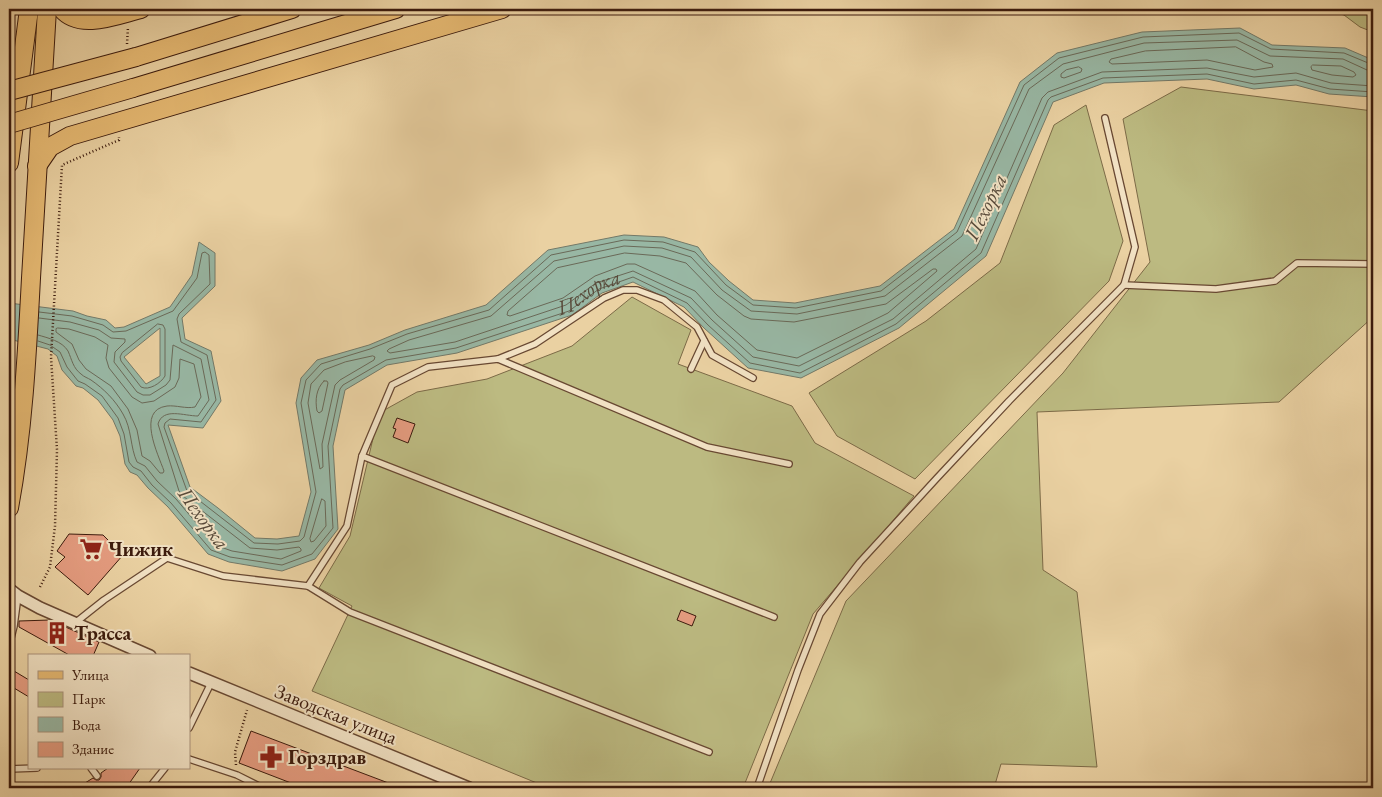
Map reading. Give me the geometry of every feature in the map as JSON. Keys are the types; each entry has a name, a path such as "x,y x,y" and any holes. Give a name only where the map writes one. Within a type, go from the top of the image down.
{"main road":[{"path":"9,508 22,422 47,9"},
{"path":"62,9 66,13 81,19 98,19 135,10"},
{"path":"9,91 131,54 292,9"},
{"path":"9,124 396,9"},
{"path":"36,166 50,147 70,136 502,9"},
{"path":"9,56 13,53 28,15"},
{"path":"9,163 28,15"}],"street":[{"path":"9,589 18,596 142,654"},
{"name":"Заводская улица","path":"190,673 464,787"}],"lane":[{"path":"757,788 798,670 820,614 860,562 924,492 1124,285 1135,247 1105,118"},
{"path":"1124,285 1216,289 1275,281 1297,263 1373,264"},
{"path":"308,586 347,526 362,456 392,385 428,367 498,359 535,344 604,298 623,290 637,290 664,300 697,327 712,355 753,378"},
{"path":"691,369 704,340"},
{"path":"498,359 708,447 789,464"},
{"path":"362,456 774,617"},
{"path":"75,623 104,600 167,558 223,576 308,586 350,612 709,752"},
{"path":"9,646 18,596"},
{"path":"190,726 212,683"},
{"path":"190,759 237,776 262,788"},
{"path":"9,768 28,768"},
{"path":"92,770 97,776"},
{"path":"150,788 164,770"}],"path":[{"path":"131,54 135,10"},
{"path":"40,587 50,567 55,526 57,450 51,357 62,165 119,140 120,121"},
{"path":"237,776 235,752 251,699"}],"green space":[{"path":"1321,9 1373,9 1373,32 1360,27 1344,15"},
{"path":"1181,87 1373,111 1373,317 1279,402 1037,412 1043,570 1077,592 1097,767 1001,764 994,788 768,788 846,601 1063,373 1150,262 1123,119"},
{"path":"1086,105 1123,241 1109,281 915,479 837,436 809,393 926,321 1000,263 1054,125"},
{"path":"632,297 691,330 678,364 792,406 815,443 914,496 813,614 743,788 549,788 312,691 352,606 319,588 350,536 379,413 417,392 487,379 572,346"}],"water":[{"name":"Пехорка","path":"1240,28 1272,45 1345,48 1373,60 1373,97 1329,94 1296,85 1254,89 1207,79 1104,83 1053,102 986,256 899,328 801,378 748,368 684,307 633,282 602,293 572,315 457,353 387,365 345,390 333,446 338,529 315,559 282,571 229,562 208,554 168,507 137,475 130,472 125,464 120,436 113,420 98,400 83,388 76,386 62,370 57,356 48,349 9,339 9,303 73,311 106,320 115,328 124,327 170,307 192,275 199,242 215,253 215,286 182,318 185,339 211,351 221,401 203,428 168,425 190,487 255,538 277,539 299,536 311,492 296,403 301,378 317,360 369,345 405,330 486,305 548,250 624,235 664,237 698,247 709,262 753,300 795,303 880,286 954,229 1020,82 1057,53 1142,32","holes":["160,328 160,376 146,384 124,357"]}],"building":[{"path":"397,418 415,424 408,443 393,437 396,429 393,428"},
{"path":"69,534 103,535 123,555 88,595 55,567 65,557 57,551"},
{"path":"681,610 696,616 692,626 677,620"},
{"name":"Трасса","path":"50,620 99,642 94,654 67,654 19,627 19,621"},
{"path":"9,668 28,679 28,696 9,685"},
{"path":"251,731 399,787 304,788 239,763"},
{"path":"105,770 139,770 126,788 77,788 93,778 99,780 101,773"}],"place":[{"name":"Чижик","path":"91,549"},
{"name":"Трасса","path":"57,633"},
{"name":"Горздрав","path":"271,757"}]}
